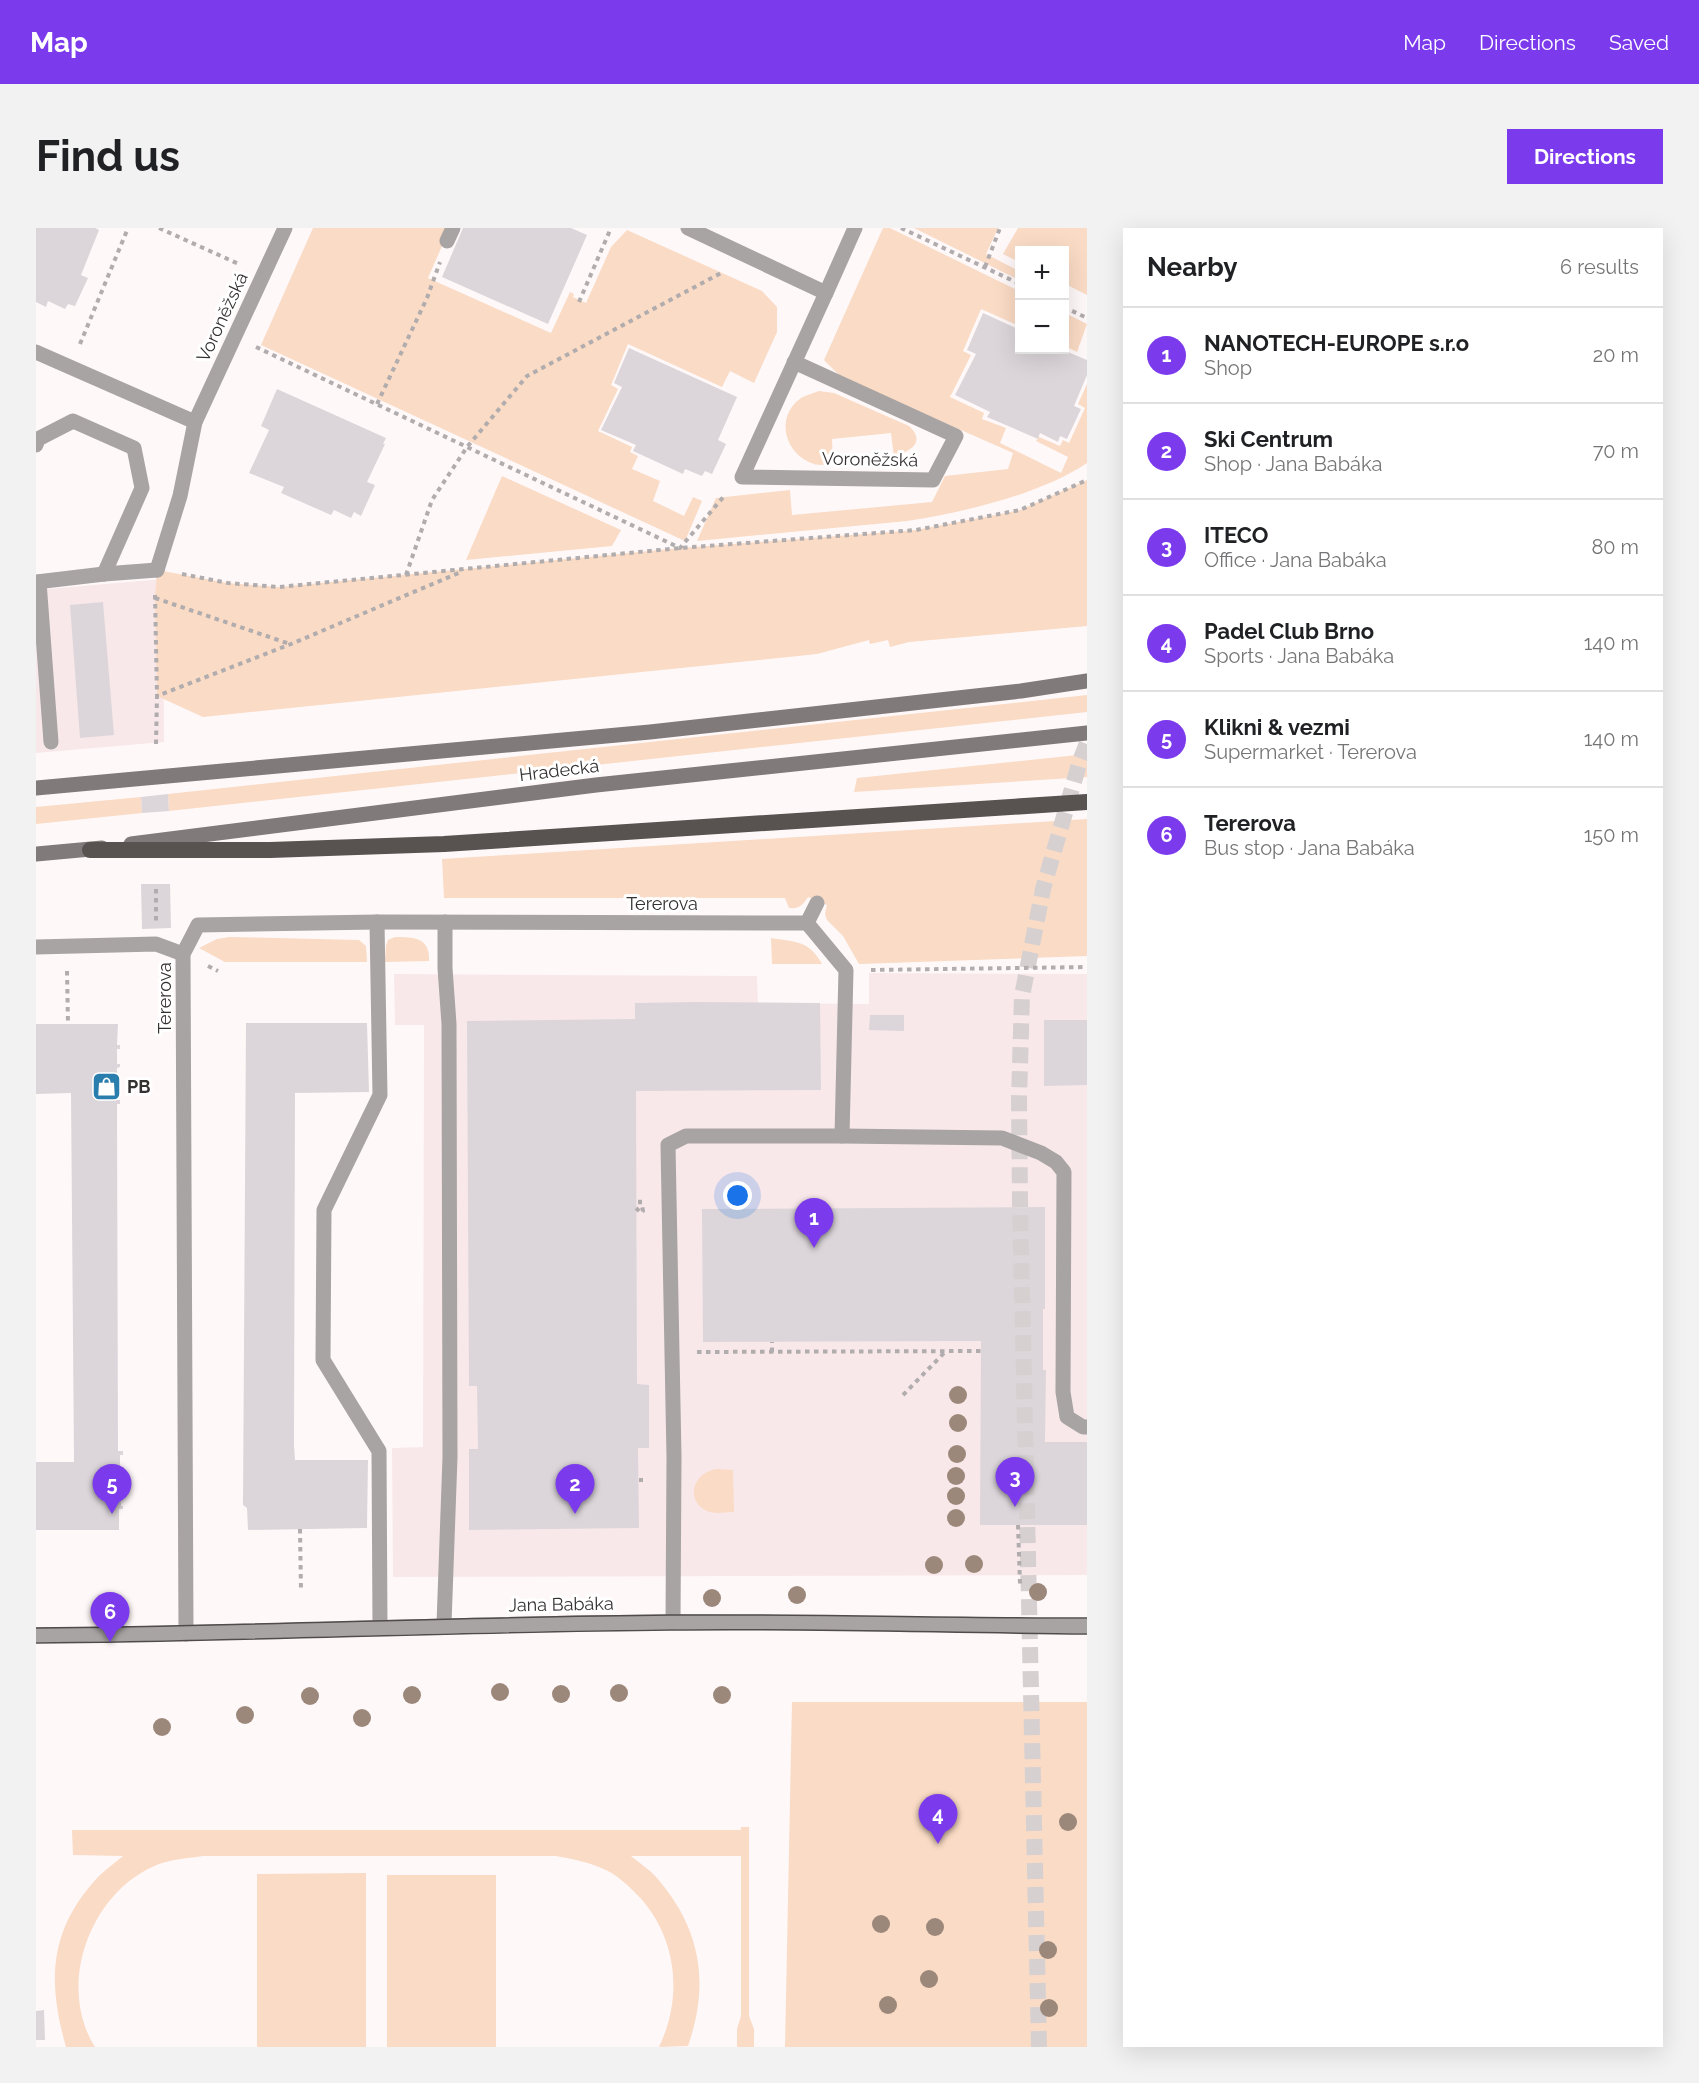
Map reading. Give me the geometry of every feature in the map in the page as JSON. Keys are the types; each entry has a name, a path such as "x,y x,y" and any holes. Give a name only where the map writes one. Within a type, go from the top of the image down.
{"highway":[{"path":"90,850 270,850 444,844 1087,802"}],"main road":[{"name":"Hradecká","path":"36,788 650,732 1021,692 1087,681"},
{"name":"Hradecká","path":"36,854 90,850 596,785 1087,734"}],"street":[{"name":"Voroněžská","path":"157,570 180,496 195,422 285,228"},
{"path":"688,228 826,293"},
{"path":"742,477 855,228"},
{"path":"36,352 195,422"},
{"name":"Voroněžská","path":"742,477 933,480 956,436 794,362"},
{"path":"36,445 38,439 73,421 134,447 142,488 104,574"},
{"path":"51,742 38,582 157,570"},
{"path":"817,903 807,923 846,970 842,1136"},
{"path":"377,922 380,1095 324,1210 323,1360 379,1451 380,1627"},
{"name":"Tererova","path":"186,1634 183,954 198,925 377,922 807,923"},
{"path":"444,1624 450,1457 449,1024 445,968 445,922"},
{"path":"36,947 156,944 183,954"},
{"path":"673,1622 674,1457 668,1145 686,1136 1002,1138 1041,1153 1056,1162 1064,1172 1063,1392 1067,1417 1087,1427"},
{"name":"Jana Babáka","path":"36,1635 186,1634 444,1624 673,1622 1087,1626"}],"path":[{"path":"70,367 128,228"},
{"path":"159,228 263,275"},
{"path":"579,302 611,228"},
{"path":"901,228 1015,282"},
{"path":"985,267 1000,228"},
{"path":"377,404 427,298 450,235"},
{"path":"406,575 432,500 468,447 527,376 750,258"},
{"path":"1069,308 1087,318"},
{"path":"234,337 680,548"},
{"path":"680,548 742,477"},
{"path":"157,570 228,583 279,587 680,548 916,530 1020,510 1087,480"},
{"path":"157,696 291,644 464,570"},
{"path":"156,744 155,598 291,644"},
{"path":"156,889 156,928"},
{"path":"67,946 68,1024"},
{"path":"846,970 1087,967"},
{"path":"636,1208 641,1213 644,1211 640,1205 640,1199"},
{"path":"772,1342 772,1352"},
{"path":"903,1395 946,1351"},
{"path":"695,1352 981,1351"},
{"path":"1018,1525 1020,1584"},
{"path":"300,1529 301,1591"}],"shaded area":[{"path":"313,228 450,228 428,278 551,333 570,292 574,294 573,297 586,303 611,247 627,230 762,291 777,307 777,332 754,383 730,371 722,387 628,344 611,385 618,389 598,431 632,447 630,452 638,456 632,469 660,481 653,501 684,516 693,497 702,501 685,541 261,345"},
{"path":"883,228 890,228 1015,289 1015,324 981,309 963,351 971,355 950,397 984,413 982,419 1006,428 1000,443 1061,473 1068,457 1036,441 1039,437 1060,446 1063,440 1069,443 1085,408 1078,404 1087,384 1087,463 1024,493 952,513 907,521 697,541 716,498 790,490 792,515 932,502 945,476 1008,469 1013,453 841,377 824,360"},
{"path":"914,228 998,228 986,254 1015,269 1015,278"},
{"path":"1018,228 1087,228 1087,295 1069,286 1069,246 1015,246 1015,260 1003,254"},
{"path":"1069,315 1087,324 1077,352 1069,348"},
{"path":"819,391 834,393 909,426 916,437 914,446 894,457 891,433 832,439 833,464 816,465 804,459 796,453 786,435 788,415 801,398"},
{"path":"502,476 621,530 612,546 466,560"},
{"path":"1087,480 1087,626 909,642 890,647 888,640 870,644 869,640 817,654 203,717 157,696 155,598 157,570 228,583 279,587 680,548 916,530 1020,510"},
{"path":"163,579 164,742 36,753 36,590"},
{"path":"1087,695 1087,712 169,811 168,794"},
{"path":"1087,754 1087,777 854,792 857,778"},
{"path":"141,797 142,813 36,824 36,807"},
{"path":"1087,819 1087,956 859,964 843,936 827,920 825,914 827,905 808,897 795,908 789,908 785,898 444,898 442,859"},
{"path":"229,937 359,940 366,946 367,962 225,962 199,948 217,939"},
{"path":"395,937 419,940 427,947 429,961 385,962 388,940"},
{"path":"771,938 801,943 812,950 822,964 772,964"},
{"path":"869,973 1087,974 1087,1575 393,1577 392,1448 423,1447 424,1025 395,1025 394,974 757,976 758,1003 869,1004"},
{"path":"733,1470 734,1512 708,1512 695,1499 694,1492 698,1480 709,1471"},
{"path":"792,1702 1087,1702 1087,2047 785,2047"},
{"path":"741,1827 749,1827 749,2016 754,2029 754,2047 737,2047 737,2029 741,2016 741,1856 631,1856 653,1874 671,1896 692,1936 697,1957 699,2000 688,2046 659,2047 671,2010 673,1972 670,1953 655,1917 643,1901 622,1881 602,1868 556,1856 203,1856 162,1863 137,1875 116,1893 99,1915 87,1940 80,1967 79,1995 84,2022 95,2047 66,2047 56,1999 55,1977 62,1936 82,1896 99,1876 123,1856 73,1855 72,1830 741,1830"},
{"path":"366,1873 366,2047 257,2047 257,1874"},
{"path":"387,1875 496,1875 496,2047 387,2047"}],"building":[{"path":"36,228 95,228 99,230 81,275 88,278 75,306 68,304 65,309 48,301 46,307 36,302"},
{"path":"463,228 571,228 587,235 548,324 442,277"},
{"path":"983,313 1015,328 1015,354 1069,352 1087,360 1087,375 1074,406 1081,409 1067,439 1060,436 1058,442 1040,433 1038,439 987,417 990,412 955,395 976,354 967,350"},
{"path":"629,348 737,397 718,440 726,444 712,474 705,471 702,476 685,469 683,474 633,451 636,445 601,430 622,387 614,383"},
{"path":"277,389 386,438 367,482 375,485 361,516 354,512 351,518 334,510 331,515 281,493 284,487 249,473 269,430 261,426"},
{"path":"103,602 114,735 80,738 70,605"},
{"path":"168,794 169,811 142,813 141,797"},
{"path":"141,884 170,884 171,928 142,929"},
{"path":"635,1003 820,1003 821,1090 636,1091 637,1384 649,1385 649,1448 638,1448 639,1528 469,1530 469,1449 478,1449 477,1386 469,1386 467,1021 635,1019"},
{"path":"870,1015 904,1015 904,1031 869,1030"},
{"path":"1044,1020 1087,1020 1087,1085 1044,1086"},
{"path":"246,1023 367,1023 369,1092 295,1093 294,1445 295,1460 368,1460 367,1528 248,1530 247,1508 243,1505"},
{"path":"36,1024 118,1024 117,1045 120,1045 120,1049 117,1049 117,1064 120,1064 120,1067 117,1068 117,1081 120,1082 120,1086 117,1086 117,1100 120,1100 120,1104 117,1104 118,1451 123,1451 123,1455 120,1455 120,1469 123,1469 123,1473 120,1473 120,1487 123,1487 123,1490 120,1490 123,1509 119,1509 119,1530 36,1530 36,1462 74,1462 71,1093 36,1094"},
{"path":"1045,1207 1043,1370 1046,1370 1045,1442 1087,1442 1087,1525 980,1525 981,1341 703,1342 702,1209"},
{"path":"44,2010 45,2040 36,2040 36,2011"}],"tunnel":[{"path":"1039,2047 1020,1201 1019,1100 1022,996 1043,889 1087,743"}],"tram line":[{"path":"36,1628 670,1615 1087,1618"},
{"path":"36,1643 670,1630 1087,1634"}],"place":[{"name":"PB","path":"106,1086"},
{"name":"NANOTECH-EUROPE s.r.o","path":"814,1248"},
{"name":"ITECO","path":"1015,1507"},
{"name":"Klikni & vezmi","path":"112,1514"},
{"name":"Ski Centrum","path":"575,1514"},
{"name":"Tererova","path":"110,1642"},
{"name":"Padel Club Brno","path":"938,1844"}]}
